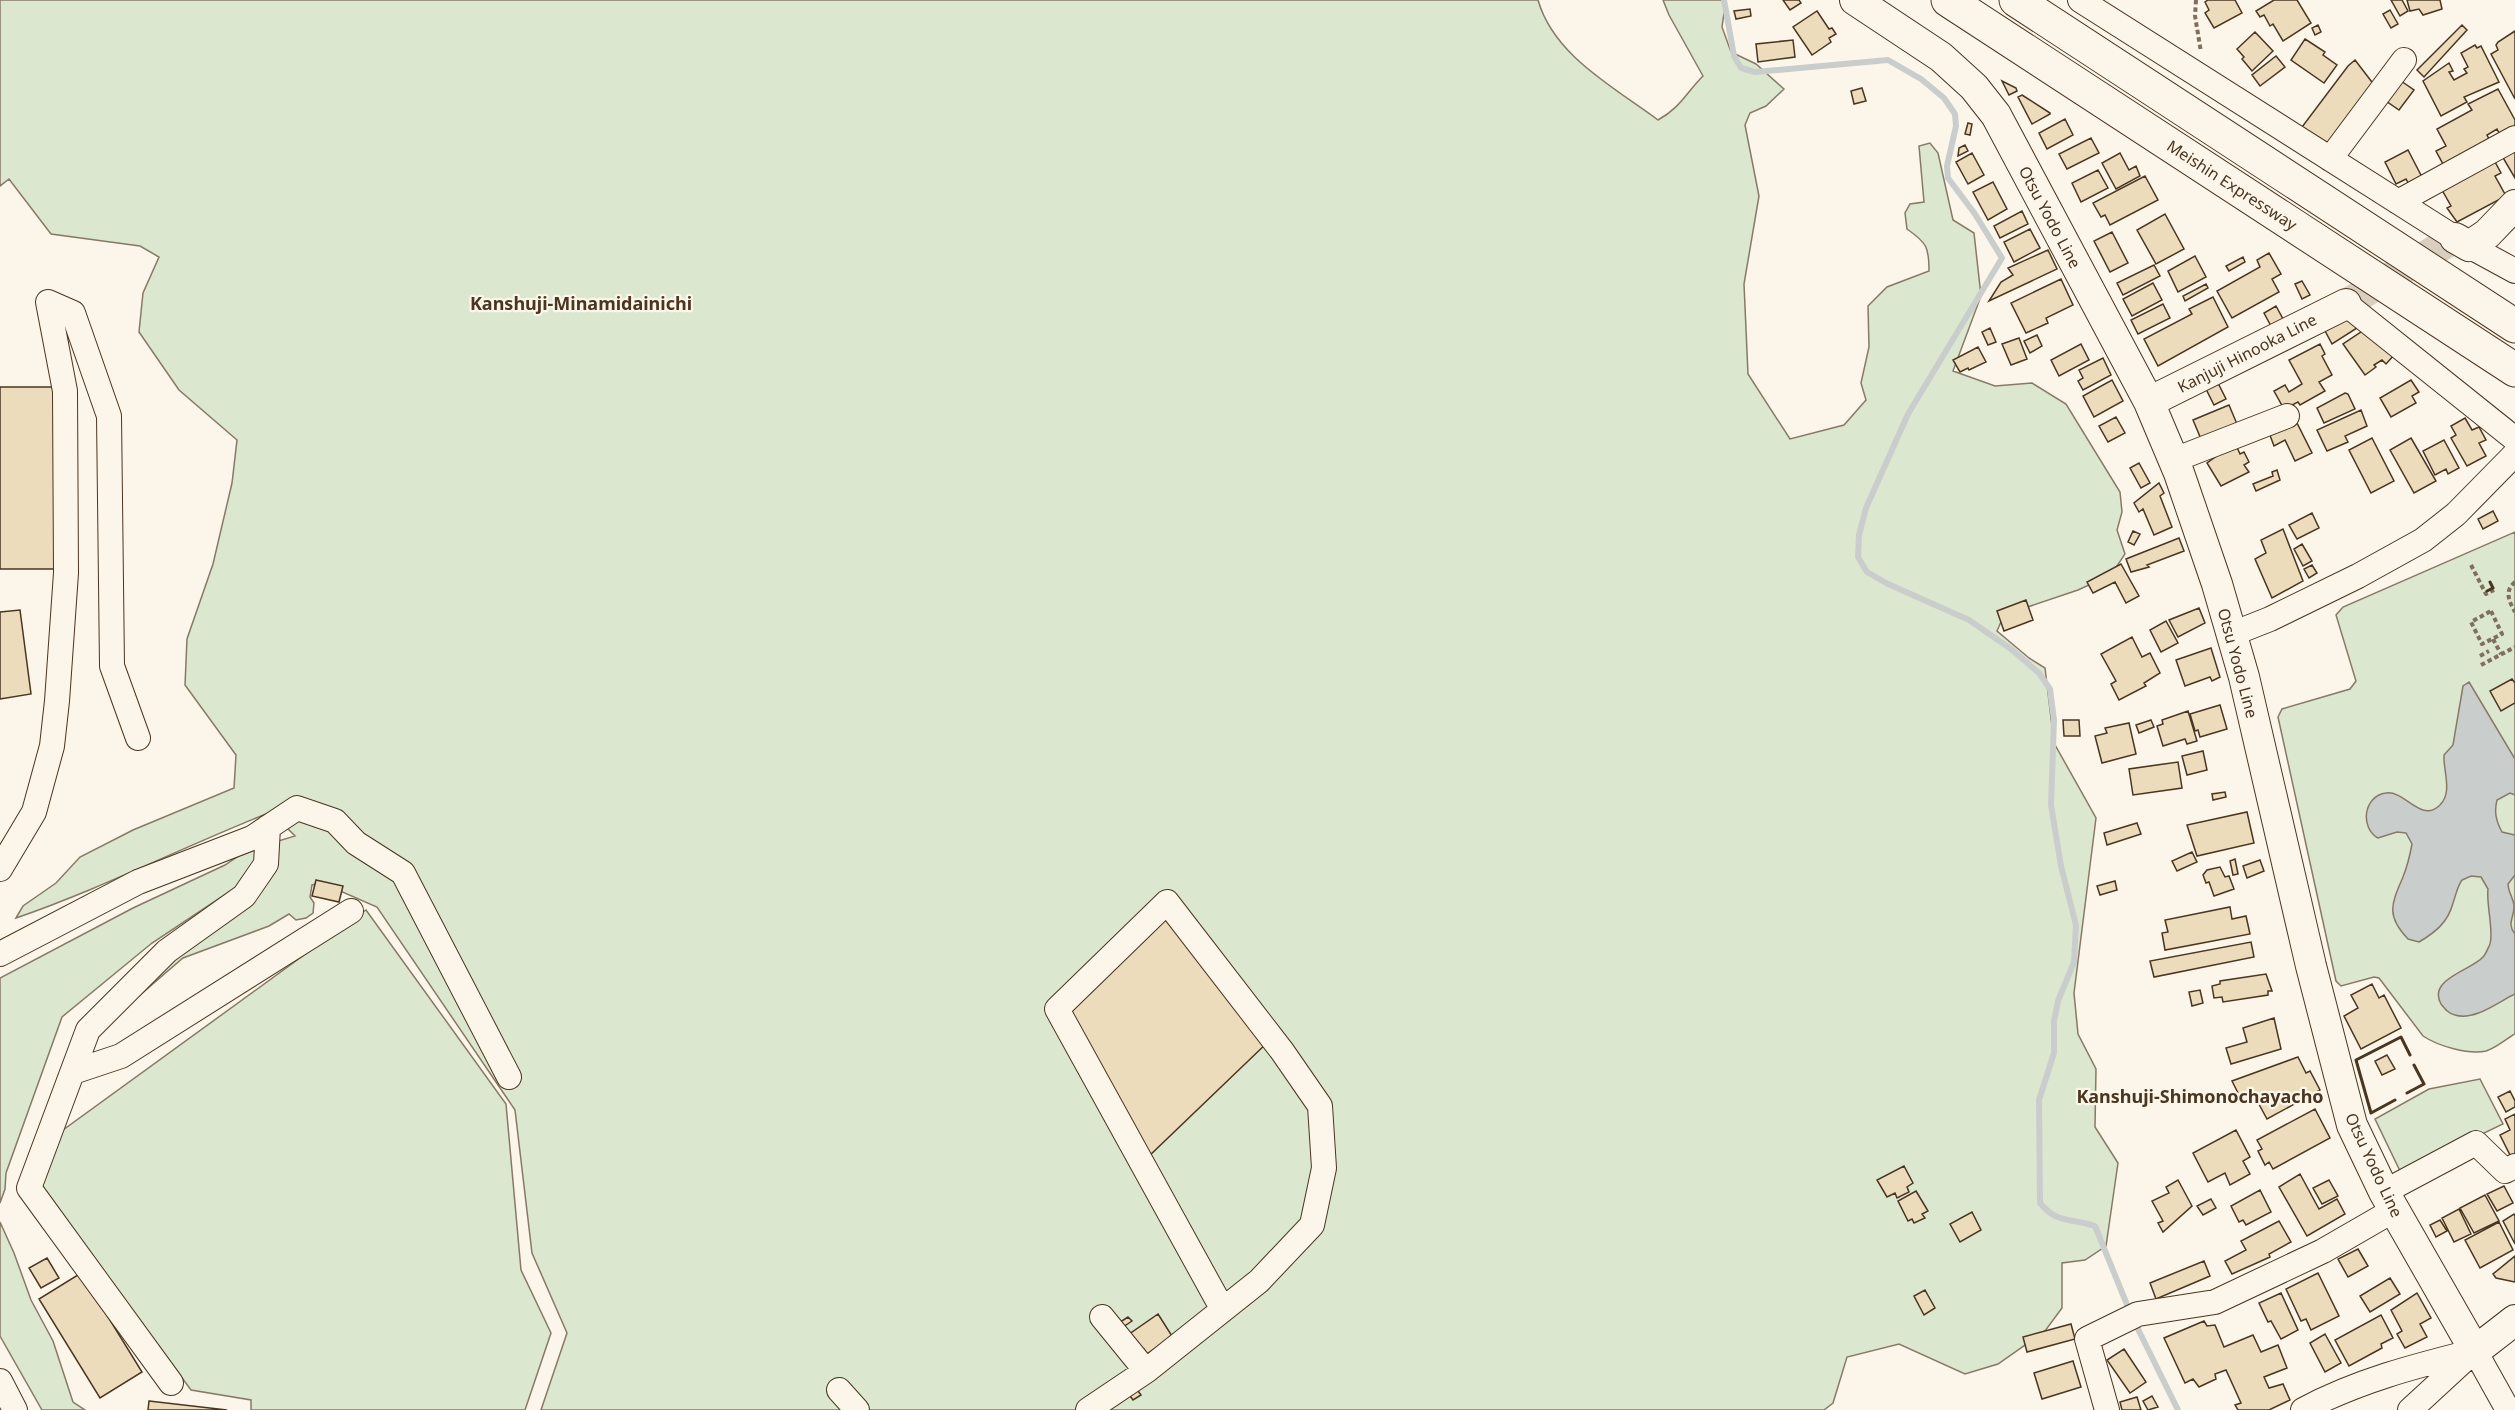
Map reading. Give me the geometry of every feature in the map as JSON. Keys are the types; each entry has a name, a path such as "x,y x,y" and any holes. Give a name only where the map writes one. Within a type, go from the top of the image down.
{"highway":[{"name":"Meishin Expressway","path":"1948,0 2515,370"},
{"path":"2016,0 2515,326"}],"main road":[{"name":"Otsu Yodo Line","path":"1855,0 1941,57 1974,87 1996,115 2149,402 2174,460 2232,634 2352,1125 2389,1201 2475,1351"},
{"path":"2462,242 2487,234 2515,205"},
{"name":"Kanjuji Hinooka Line","path":"2149,402 2346,304"},
{"path":"2475,1351 2515,1320"}],"street":[{"path":"2080,0 2462,242 2515,271"},
{"path":"2330,159 2404,60"},
{"path":"2398,202 2515,138"},
{"path":"0,869 34,813 52,746 66,573 65,391 48,302 73,313 109,416 112,666 138,738"},
{"path":"2346,304 2515,439"},
{"path":"2174,460 2287,416"},
{"path":"2232,634 2270,619 2349,581 2423,540 2456,514 2515,453"},
{"path":"0,954 138,882 252,838 297,808 334,821 356,843 403,873 509,1077"},
{"path":"171,1383 29,1188 88,1029 167,951 244,896 266,864 268,827"},
{"path":"1088,1410 1146,1371 1223,1310 1259,1281 1312,1225 1324,1168 1320,1107 1282,1050 1167,902 1057,1010 1223,1310"},
{"path":"73,1072 122,1056 351,911"},
{"path":"2107,1410 2086,1338 2138,1314 2215,1302 2323,1251 2389,1201 2476,1143 2505,1171 2515,1166"},
{"path":"1102,1317 1146,1371"},
{"path":"2303,1410 2337,1392 2403,1369 2475,1351"},
{"path":"2410,1410 2475,1351"},
{"path":"2475,1351 2508,1410"},
{"path":"0,1381 15,1410"},
{"path":"839,1390 856,1410"}],"path":[{"path":"2196,0 2195,16 2203,60"},
{"path":"2471,565 2486,594 2494,590"},
{"path":"2515,582 2510,587 2508,597 2515,612"},
{"path":"2491,611 2502,634 2493,639 2482,644 2470,622 2491,611"},
{"path":"2493,639 2501,654"},
{"path":"2481,665 2515,647"},
{"path":"2480,656 2489,651"}],"green space":[{"path":"0,0 1538,0 1557,38 1571,54 1658,120 1677,105 1703,76 1663,0 1726,0 1722,27 1731,52 1756,64 1784,89 1766,106 1750,113 1745,125 1759,196 1744,284 1748,374 1790,439 1844,425 1866,400 1861,383 1869,347 1868,306 1887,287 1929,271 1926,246 1907,229 1905,213 1910,204 1924,202 1919,146 1930,143 1938,153 1953,220 1974,233 1981,296 1953,371 1995,386 2032,383 2066,404 2120,492 2122,512 2117,530 2125,554 2111,575 2078,590 2004,615 1997,631 2029,658 2045,668 2054,743 2096,818 2074,993 2078,1034 2096,1069 2095,1127 2118,1163 2106,1246 2085,1260 2062,1263 2062,1308 2045,1331 1998,1364 1965,1374 1899,1344 1847,1357 1833,1403 1824,1410 541,1410 567,1333 532,1253 515,1110 377,907 322,883 312,885 310,897 314,903 313,913 306,918 296,920 289,914 269,926 183,958 90,1038 244,882 152,943 62,1017 6,1173 5,1189 0,1203 0,978 133,908 225,865 246,851 295,836 271,812 80,894 16,918 23,906 56,883 80,857 133,830 234,788 236,755 185,685 187,639 213,564 232,483 237,440 179,390 139,332 143,293 159,257 140,246 51,234 9,179 0,186"},
{"path":"2515,532 2515,1034 2490,1050 2471,1052 2445,1046 2423,1036 2379,978 2374,977 2341,986 2336,981 2278,717 2282,709 2350,689 2356,681 2336,615 2343,607"},
{"path":"366,910 506,1104 521,1270 551,1333 525,1410 251,1410 251,1400 191,1390 34,1177 52,1138"},
{"path":"2480,1079 2503,1124 2401,1173 2375,1119 2429,1089"},
{"path":"0,1222 31,1300 53,1341 73,1402 85,1410 42,1410 0,1336"}],"shaded area":[{"path":"2469,682 2515,759 2515,795 2510,793 2497,800 2496,809 2497,820 2502,832 2515,835 2515,875 2508,884 2514,905 2511,927 2515,934 2515,994 2486,1010 2463,1016 2447,1011 2438,995 2445,982 2477,962 2487,951 2491,939 2488,889 2481,877 2471,876 2462,880 2451,910 2440,926 2419,942 2408,939 2396,923 2393,909 2412,844 2406,833 2397,832 2378,838 2368,827 2367,813 2373,800 2378,795 2386,793 2400,796 2426,811 2433,810 2444,800 2447,788 2444,755 2453,745 2463,686"}],"building":[{"path":"1783,0 1799,0 1801,3 1790,10"},
{"path":"2235,0 2242,13 2214,28 2205,13 2209,10 2205,2"},
{"path":"2274,0 2297,0 2311,23 2283,41 2273,24 2270,26 2264,15 2260,17 2256,11"},
{"path":"2391,0 2402,0 2408,11 2400,16"},
{"path":"2407,0 2440,0 2442,9 2423,15 2419,9 2410,11"},
{"path":"1750,9 1751,16 1736,19 1734,11"},
{"path":"2390,10 2398,24 2391,28 2383,14"},
{"path":"1817,11 1829,29 1832,28 1836,34 1829,38 1831,42 1812,55 1793,27"},
{"path":"2318,25 2321,32 2315,35 2312,28"},
{"path":"2462,25 2467,30 2424,77 2417,70"},
{"path":"2515,31 2515,99 2491,54 2498,50 2496,45 2498,42"},
{"path":"2255,32 2273,51 2252,71 2237,49"},
{"path":"2305,39 2325,52 2323,55 2337,65 2324,83 2291,60"},
{"path":"1793,40 1795,57 1758,62 1756,44"},
{"path":"2475,45 2477,48 2481,46 2499,82 2464,97 2467,102 2441,116 2423,81 2449,63 2453,71 2449,72 2454,80 2467,73 2464,69 2468,67 2461,53"},
{"path":"2276,56 2285,67 2260,86 2252,75"},
{"path":"2355,60 2375,86 2331,145 2302,127"},
{"path":"2002,81 2016,88 2017,91 2009,95"},
{"path":"2401,81 2414,90 2399,110 2386,101"},
{"path":"1862,88 1866,101 1854,104 1851,91"},
{"path":"2498,89 2515,120 2515,135 2503,141 2497,129 2487,135 2492,145 2443,164 2436,151 2446,146 2437,129 2472,110 2468,104"},
{"path":"2022,95 2050,114 2032,124 2018,97"},
{"path":"2065,119 2073,135 2047,149 2039,133"},
{"path":"1968,123 1972,124 1970,135 1965,134"},
{"path":"2091,138 2099,153 2067,169 2059,154"},
{"path":"1965,145 1968,151 1958,156 1959,148"},
{"path":"2515,148 2515,178 2502,156"},
{"path":"2408,150 2424,181 2411,188 2406,179 2396,184 2385,162"},
{"path":"1972,153 1984,175 1968,184 1956,162"},
{"path":"2120,153 2129,170 2136,166 2140,176 2116,189 2102,163"},
{"path":"2494,160 2501,173 2495,176 2506,196 2457,222 2447,208 2451,206 2442,190"},
{"path":"2098,170 2108,188 2081,202 2072,183"},
{"path":"2145,176 2158,200 2110,225 2105,215 2101,217 2093,203"},
{"path":"1993,182 2007,209 1988,220 1973,192"},
{"path":"2022,211 2028,224 2000,238 1994,226"},
{"path":"2165,214 2184,249 2156,264 2137,230"},
{"path":"2030,229 2040,248 2014,262 2004,242"},
{"path":"2112,232 2128,263 2110,272 2094,241"},
{"path":"2048,250 2057,269 1989,301 2001,282 2013,275 2008,268"},
{"path":"2269,253 2281,274 2272,279 2279,292 2232,318 2217,291 2260,267 2257,260"},
{"path":"2195,256 2206,277 2178,292 2168,271"},
{"path":"2243,257 2245,262 2229,271 2226,266"},
{"path":"2154,265 2160,276 2123,295 2117,283"},
{"path":"2061,279 2073,305 2046,318 2048,323 2026,333 2011,303"},
{"path":"2302,281 2310,295 2302,299 2295,284"},
{"path":"2153,283 2162,300 2132,316 2123,299"},
{"path":"2206,284 2208,288 2185,301 2183,296"},
{"path":"2213,297 2228,327 2158,366 2144,339 2192,314 2189,309"},
{"path":"2163,304 2170,318 2138,334 2131,320"},
{"path":"2276,306 2283,319 2271,326 2264,313"},
{"path":"2349,314 2357,328 2332,344 2323,327"},
{"path":"1990,328 1996,342 1988,345 1982,332"},
{"path":"2367,328 2395,354 2386,364 2382,360 2374,365 2376,367 2365,375 2343,344"},
{"path":"2037,335 2042,346 2030,353 2024,341"},
{"path":"2019,338 2027,359 2011,365 2002,344"},
{"path":"2081,344 2089,360 2059,376 2051,360"},
{"path":"2320,344 2325,354 2322,356 2332,375 2319,382 2325,391 2300,405 2298,402 2284,409 2274,391 2285,385 2289,392 2302,384 2289,360"},
{"path":"1978,347 1986,362 1960,372 1953,360"},
{"path":"2103,358 2111,375 2083,390 2078,381 2083,378 2079,370"},
{"path":"2112,380 2123,401 2094,417 2083,396"},
{"path":"2411,380 2419,392 2412,396 2416,403 2391,417 2380,398"},
{"path":"2217,381 2226,399 2214,405 2205,387"},
{"path":"0,387 58,387 58,569 0,569"},
{"path":"2345,393 2348,394 2355,409 2324,423 2317,408"},
{"path":"2229,405 2237,424 2201,439 2193,420"},
{"path":"2361,410 2367,426 2345,436 2348,442 2327,451 2317,430"},
{"path":"2116,417 2125,433 2108,442 2099,426"},
{"path":"2465,418 2472,430 2479,427 2486,440 2479,443 2486,456 2467,466 2451,438 2456,435 2451,426"},
{"path":"2295,419 2312,453 2295,461 2285,440 2274,446 2268,430"},
{"path":"2372,438 2394,481 2371,493 2349,450"},
{"path":"2411,438 2436,481 2414,493 2390,450"},
{"path":"2444,440 2459,468 2448,474 2446,469 2435,475 2423,451"},
{"path":"2235,443 2240,454 2244,452 2249,462 2244,465 2249,472 2221,486 2207,463"},
{"path":"2139,463 2150,483 2141,488 2130,468"},
{"path":"2277,470 2280,480 2256,491 2253,484 2273,476 2272,472"},
{"path":"2159,483 2164,493 2160,496 2172,527 2154,535 2143,509 2139,512 2134,503"},
{"path":"2493,511 2498,521 2483,529 2478,519"},
{"path":"2312,513 2319,528 2297,539 2289,525"},
{"path":"2283,529 2303,581 2272,598 2255,559 2266,553 2261,540"},
{"path":"2133,531 2140,534 2134,545 2128,542"},
{"path":"2179,538 2184,551 2147,565 2149,567 2131,572 2126,559"},
{"path":"2302,544 2312,561 2303,566 2294,549"},
{"path":"2121,564 2139,596 2126,603 2115,582 2093,593 2087,582"},
{"path":"2312,565 2317,573 2309,578 2304,569"},
{"path":"2026,600 2033,620 2004,631 1997,611"},
{"path":"2199,608 2205,623 2178,637 2169,620"},
{"path":"20,610 31,694 0,699 0,612"},
{"path":"2166,621 2178,643 2161,652 2150,630"},
{"path":"2132,637 2142,657 2150,653 2160,673 2144,683 2146,686 2119,700 2111,684 2116,681 2101,654"},
{"path":"2211,648 2220,677 2212,681 2210,677 2185,686 2176,660"},
{"path":"2512,679 2515,683 2515,703 2501,711 2490,691"},
{"path":"2220,705 2227,729 2200,737 2198,730 2195,731 2190,714"},
{"path":"2188,711 2197,741 2187,744 2185,739 2163,746 2157,726 2163,724 2162,720"},
{"path":"2063,720 2079,720 2080,736 2064,736"},
{"path":"2151,720 2154,727 2139,733 2136,725"},
{"path":"2129,723 2136,754 2102,763 2095,736 2107,733 2105,728"},
{"path":"2203,751 2207,770 2187,775 2182,756"},
{"path":"2178,762 2182,788 2133,795 2129,769"},
{"path":"2225,792 2226,797 2213,800 2212,794"},
{"path":"2247,812 2254,843 2197,856 2187,825"},
{"path":"2137,823 2141,834 2107,845 2104,833"},
{"path":"2192,852 2197,862 2177,871 2172,861"},
{"path":"2235,859 2238,874 2233,875 2230,861"},
{"path":"2260,860 2264,871 2247,878 2243,866"},
{"path":"2220,867 2225,877 2229,876 2234,889 2214,896 2209,882 2206,883 2203,875 2207,870"},
{"path":"316,880 343,886 339,902 312,896"},
{"path":"2115,881 2117,890 2100,895 2097,886"},
{"path":"2230,907 2232,919 2246,916 2250,934 2165,950 2162,933 2168,932 2165,920"},
{"path":"1162,916 1179,923 1270,1040 1147,1158 1073,1019 1071,1004"},
{"path":"2251,942 2254,957 2154,977 2150,961"},
{"path":"2266,974 2272,991 2268,991 2268,995 2223,1002 2222,997 2214,998 2212,986 2220,984 2220,981"},
{"path":"2372,984 2379,998 2384,995 2401,1028 2361,1049 2344,1016 2358,1008 2351,995"},
{"path":"2200,990 2203,1003 2192,1006 2189,992"},
{"path":"2274,1018 2281,1049 2231,1064 2226,1048 2247,1042 2243,1028"},
{"path":"2387,1055 2395,1069 2382,1075 2375,1061"},
{"path":"2298,1057 2306,1073 2310,1071 2320,1090 2267,1119 2255,1097 2243,1103 2232,1081"},
{"path":"2510,1091 2515,1107 2506,1112 2498,1097"},
{"path":"2315,1109 2330,1138 2273,1169 2269,1162 2265,1165 2258,1151 2262,1149 2257,1140"},
{"path":"2515,1114 2515,1155 2511,1157 2500,1135 2510,1130 2505,1119"},
{"path":"2236,1130 2250,1157 2243,1161 2250,1174 2230,1185 2225,1173 2208,1182 2193,1153"},
{"path":"1904,1166 1913,1183 1907,1187 1909,1192 1897,1198 1895,1193 1887,1197 1877,1180"},
{"path":"2300,1174 2319,1209 2337,1199 2345,1214 2307,1236 2279,1187"},
{"path":"2178,1180 2192,1206 2163,1232 2158,1223 2163,1221 2152,1201 2169,1193 2166,1187"},
{"path":"2329,1180 2338,1196 2322,1204 2313,1188"},
{"path":"2504,1186 2513,1203 2497,1211 2487,1194"},
{"path":"2260,1190 2271,1212 2246,1225 2243,1220 2239,1222 2231,1206"},
{"path":"1916,1191 1928,1211 1922,1214 1925,1218 1914,1223 1912,1219 1908,1221 1898,1201"},
{"path":"2485,1195 2499,1221 2474,1233 2460,1208"},
{"path":"2211,1199 2216,1208 2203,1215 2197,1206"},
{"path":"2459,1209 2471,1234 2454,1242 2442,1218"},
{"path":"1972,1212 1981,1230 1960,1242 1950,1224"},
{"path":"2514,1214 2515,1216 2515,1244 2503,1221"},
{"path":"2440,1220 2447,1231 2436,1237 2430,1225"},
{"path":"2279,1221 2291,1242 2269,1254 2270,1257 2232,1274 2225,1261 2246,1250 2241,1241"},
{"path":"2499,1222 2513,1250 2480,1268 2465,1240"},
{"path":"2358,1249 2368,1266 2348,1277 2338,1259"},
{"path":"2515,1256 2515,1282 2496,1278 2493,1274"},
{"path":"47,1258 59,1278 41,1288 29,1268"},
{"path":"2204,1261 2210,1276 2156,1299 2150,1283"},
{"path":"81,1273 142,1372 100,1398 39,1299"},
{"path":"2318,1273 2339,1316 2311,1330 2306,1319 2301,1321 2286,1289"},
{"path":"2390,1278 2400,1294 2370,1312 2360,1296"},
{"path":"1925,1290 1935,1308 1924,1315 1914,1296"},
{"path":"2281,1293 2298,1330 2281,1339 2271,1321 2268,1322 2259,1303"},
{"path":"2417,1293 2431,1318 2420,1324 2427,1337 2405,1348 2397,1334 2402,1331 2391,1310"},
{"path":"1158,1314 1172,1336 1147,1354 1144,1349 1136,1354 1125,1337"},
{"path":"2381,1315 2393,1338 2381,1344 2382,1348 2349,1366 2335,1340"},
{"path":"1128,1317 1132,1321 1120,1329 1117,1324"},
{"path":"2204,1321 2207,1326 2215,1325 2224,1347 2253,1335 2261,1352 2278,1345 2287,1368 2264,1377 2269,1388 2283,1384 2290,1400 2269,1410 2238,1410 2235,1405 2241,1403 2226,1370 2215,1374 2216,1379 2199,1387 2193,1379 2185,1383 2164,1338"},
{"path":"2071,1324 2075,1339 2027,1352 2023,1337"},
{"path":"2325,1334 2341,1363 2325,1372 2310,1343"},
{"path":"2124,1349 2146,1382 2130,1393 2107,1360"},
{"path":"2073,1361 2081,1387 2042,1399 2034,1373"},
{"path":"1136,1388 1141,1395 1133,1400 1128,1393"},
{"path":"2152,1396 2158,1407 2148,1410 2143,1401"},
{"path":"2137,1397 2141,1410 2122,1410 2120,1402"},
{"path":"149,1401 227,1410 148,1410"}],"waterway":[{"path":"1724,0 1734,56 1741,68 1755,72 1888,60 1921,79 1944,98 1955,114 1956,126 1947,166 1948,178 1975,214 2002,258 1908,414 1866,508 1859,535 1858,557 1867,572 1888,584 1969,620 2011,649 2039,673 2050,689 2054,720 2051,805 2061,866 2076,925 2074,962 2058,1001 2054,1021 2054,1053 2039,1100 2040,1203 2046,1210 2059,1217 2095,1226 2130,1312"},
{"path":"2134,1321 2178,1410"}],"tunnel":[{"path":"2346,304 2455,238"}],"wall":[{"path":"2487,591 2493,588 2490,582"},
{"path":"2395,1100 2371,1113 2356,1060 2401,1037 2410,1055"},
{"path":"2407,1093 2424,1084 2414,1065"}],"district":[{"name":"Kanshuji-Minamidainichi","path":"581,303"},
{"name":"Kanshuji-Shimonochayacho","path":"2200,1096"}]}
